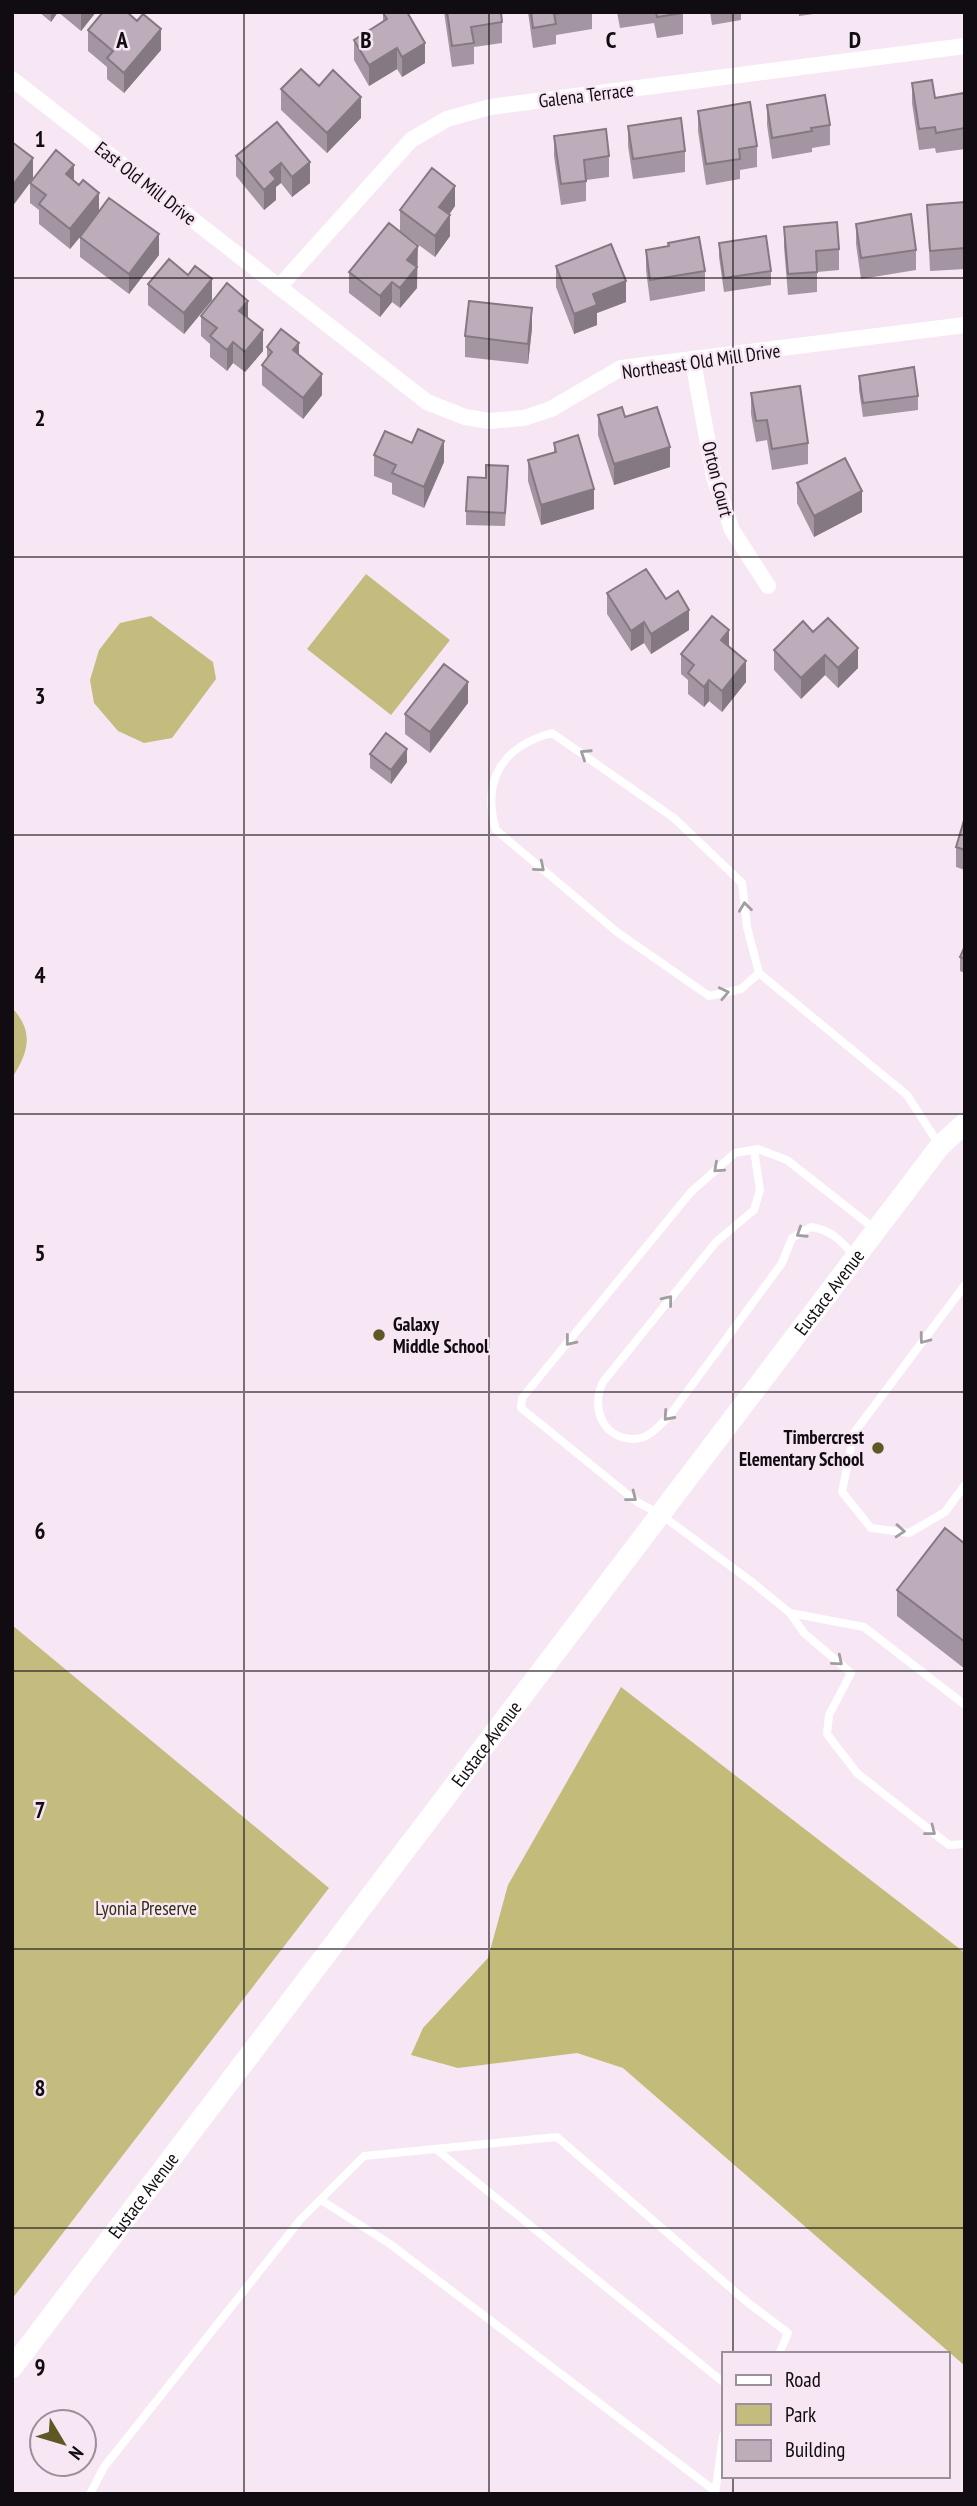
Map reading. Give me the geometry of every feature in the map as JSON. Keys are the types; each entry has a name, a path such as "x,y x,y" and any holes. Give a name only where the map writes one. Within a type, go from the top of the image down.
{"street":[{"name":"Galena Terrace","path":"279,287 389,162 411,140 447,119 491,107 965,46"},
{"name":"East Old Mill Drive","path":"12,79 279,287"},
{"name":"Northeast Old Mill Drive","path":"279,287 426,402 466,417 490,421 524,418 551,409 621,368 694,361 965,325"},
{"name":"Orton Court","path":"694,361 718,491 732,530 768,586"},
{"name":"Eustace Avenue","path":"12,2368 940,1146 965,1123"}],"lane":[{"path":"759,973 741,989 709,996 617,932 496,830 489,806 500,763 530,739 552,733 674,818 742,883 747,927 759,973 907,1095 940,1146"},
{"path":"876,1230 787,1160 754,1150 735,1153 691,1192 522,1398 520,1408 638,1502 660,1514 790,1614 804,1633 851,1673 829,1715 827,1734 857,1773 949,1845 965,1844"},
{"path":"754,1150 760,1190 754,1210 716,1242 603,1382 597,1395 597,1413 604,1424 616,1434 634,1440 648,1435 663,1422 782,1263 792,1238 811,1227 823,1229 845,1244 854,1259"},
{"path":"965,1285 854,1433 842,1492 871,1528 909,1533 945,1513 965,1485"},
{"path":"790,1614 864,1627 965,1705"},
{"path":"90,2494 104,2467 302,2219 363,2156 558,2137 747,2302 788,2333 780,2352"},
{"path":"436,2149 722,2381"},
{"path":"321,2200 390,2244 715,2492 722,2443"}],"green space":[{"path":"366,574 450,640 391,715 307,649"},
{"path":"151,616 213,662 216,679 172,738 144,743 118,731 94,703 90,680 99,650 120,623"},
{"path":"12,1008 24,1026 27,1043 22,1060 12,1078"},
{"name":"Lyonia Preserve","path":"12,1625 329,1888 12,2299"}],"shaded area":[{"path":"621,1687 965,1953 965,2366 623,2068 577,2053 458,2068 411,2055 423,2028 488,1958 508,1885"}],"building":[{"path":"103,12 127,12 137,21 143,14 161,29 124,73 107,58 113,51 88,30"},
{"path":"384,12 407,12 425,43 402,57 397,48 369,65 354,40 387,19"},
{"path":"447,12 501,12 502,22 471,27 474,43 452,46"},
{"path":"531,12 568,12 554,14 556,24 533,28"},
{"path":"656,12 683,12 683,13 657,17"},
{"path":"301,69 319,86 333,70 361,97 327,133 281,89"},
{"path":"932,80 935,98 964,93 965,128 936,133 935,127 919,129 912,83"},
{"path":"825,95 830,125 772,138 767,105"},
{"path":"750,102 757,146 739,149 740,159 706,164 698,111"},
{"path":"681,118 685,151 633,159 628,126"},
{"path":"277,122 310,162 292,177 281,163 270,172 276,179 264,190 236,156"},
{"path":"606,129 609,156 584,160 586,181 561,184 554,136"},
{"path":"12,142 33,158 12,186"},
{"path":"56,150 74,165 66,174 79,185 83,180 99,193 70,229 39,204 46,195 30,183"},
{"path":"432,168 455,186 439,207 450,215 435,236 400,210"},
{"path":"109,198 159,234 129,274 80,237"},
{"path":"965,202 965,248 930,251 927,205"},
{"path":"911,214 916,250 861,258 856,224"},
{"path":"837,222 839,249 816,251 817,272 788,274 784,227"},
{"path":"389,223 418,246 407,260 417,267 400,288 392,282 380,296 349,272"},
{"path":"766,236 771,271 724,278 719,243"},
{"path":"699,237 705,271 650,280 646,250"},
{"path":"611,244 626,281 593,294 597,305 574,314 556,266"},
{"path":"169,259 188,275 195,266 212,279 184,313 148,284"},
{"path":"227,283 248,301 239,311 263,330 245,352 233,342 227,350 210,336 217,328 201,316"},
{"path":"469,301 532,308 528,344 465,336"},
{"path":"281,329 299,343 293,350 322,374 303,398 262,365 272,352 267,347"},
{"path":"914,367 918,396 863,403 859,376"},
{"path":"800,386 808,443 772,449 767,420 756,421 751,393"},
{"path":"622,407 625,417 657,407 670,447 614,464 598,415"},
{"path":"418,429 444,441 424,487 392,473 396,465 374,455 385,431 412,443"},
{"path":"578,435 594,489 541,505 528,460 556,452 554,443"},
{"path":"845,458 862,491 814,516 797,483"},
{"path":"486,465 508,466 505,513 466,511 468,477 486,478"},
{"path":"646,569 666,599 678,591 689,610 651,634 644,622 631,631 607,593"},
{"path":"712,616 729,630 721,640 746,661 722,691 709,680 704,687 688,673 694,665 681,654"},
{"path":"828,618 858,648 838,668 825,655 801,678 774,650 803,621 813,632"},
{"path":"444,664 468,682 430,732 405,714"},
{"path":"386,733 407,749 391,770 370,754"},
{"path":"965,817 965,850 956,847"},
{"path":"965,946 965,959 960,957"},
{"path":"945,1528 965,1544 965,1642 897,1590"}],"place":[{"name":"Galaxy Middle School","path":"379,1335"},
{"name":"Timbercrest Elementary School","path":"878,1448"}]}
